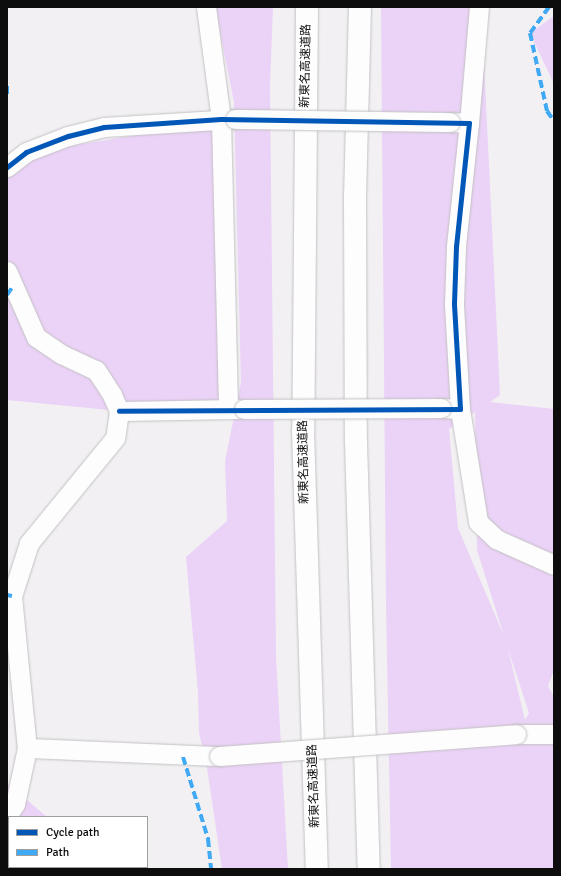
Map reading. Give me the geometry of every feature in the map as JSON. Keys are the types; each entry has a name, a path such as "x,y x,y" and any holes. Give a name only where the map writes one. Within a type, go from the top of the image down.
{"highway":[{"name":"新東名高速道路","path":"307,7 303,430 317,869"},
{"path":"360,7 355,197 356,434 369,869"}],"street":[{"path":"206,7 228,119 236,409"},
{"path":"479,7 455,260 454,304 460,409 478,522 496,539 554,565"},
{"path":"7,167 26,152 68,136 104,127 228,119 469,122"},
{"path":"7,271 36,337 61,354 96,370 112,395 119,411 115,438 29,543 12,596 27,748 15,804 7,816"},
{"path":"119,411 236,409 460,409"},
{"path":"27,748 219,756 516,734 554,734"}],"shaded area":[{"path":"215,7 273,7 270,86 276,657 288,869 222,869 206,761 199,733 198,693 186,557 227,521 225,461 241,383 234,102"},
{"path":"381,7 478,7 483,40 500,395 490,402 554,409 554,670 548,686 554,697 554,869 391,869 386,603","holes":["475,412 477,550 504,636 458,528 449,429","508,649 529,713 525,720"]},
{"path":"554,16 554,84 530,33"},
{"path":"214,122 228,409 119,411 7,400 7,164 35,152"},
{"path":"7,783 46,816 8,816 8,868 109,869 7,869"}],"marked path":[{"path":"549,7 530,33 547,111 554,121"},
{"path":"7,86 7,96"},
{"path":"7,295 13,286"},
{"path":"7,595 12,596"},
{"path":"183,757 208,839 211,869"}],"cycle path":[{"path":"7,167 26,152 68,136 104,127 221,119 469,123 456,246 454,304 460,409 119,411"}]}
